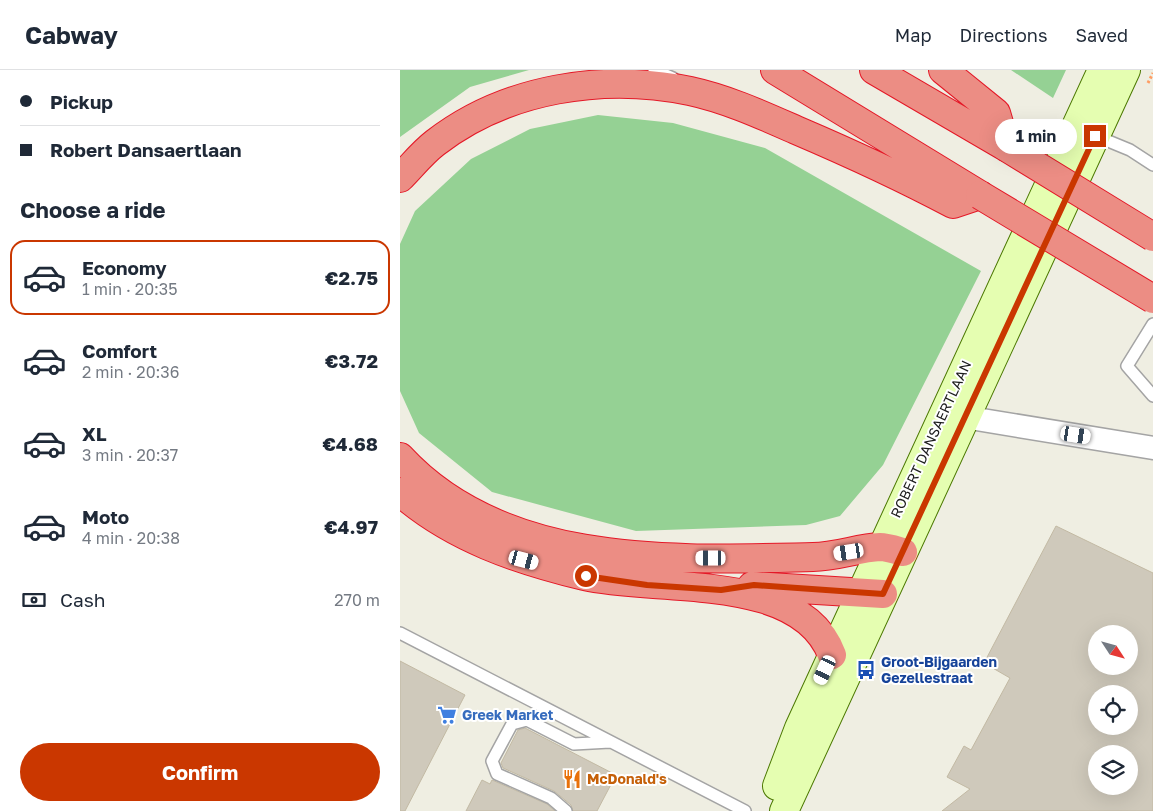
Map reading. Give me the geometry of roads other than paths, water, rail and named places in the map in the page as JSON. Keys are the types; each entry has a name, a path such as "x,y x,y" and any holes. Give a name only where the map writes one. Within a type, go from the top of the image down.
{"highway":[{"path":"775,70 1153,299"},
{"path":"874,70 1006,147 1153,237"},
{"path":"943,70 996,113 1006,147"},
{"path":"400,178 434,144 480,116 520,99 561,88 598,84 644,84 691,91 739,105 882,167 953,204 980,195"},
{"path":"400,457 432,486 470,510 502,526 550,542 598,551 673,558 816,557 892,549"},
{"path":"400,492 417,507 457,532 524,560 586,576 647,585 721,590 775,601 808,621 828,642 832,655"},
{"path":"721,590 754,585 872,593"}],"street":[{"name":"ROBERT DANSAERTLAAN","path":"1086,131 1102,70"},
{"name":"ROBERT DANSAERTLAAN","path":"784,811 872,593 954,414 1086,131 1126,70"},
{"path":"954,414 1153,448"},
{"name":"ROBERT DANSAERTLAAN","path":"768,811 798,728 832,655 872,593"}],"lane":[{"path":"654,70 739,105"},
{"path":"1086,131 1130,150 1153,165"},
{"path":"1153,324 1127,366 1153,396"},
{"path":"400,633 745,811"},
{"path":"566,811 551,798 497,774 492,761 512,724 527,720 574,744 611,742"}],"place":[{"name":"Groot-Bijgaarden Gezellestraat","path":"866,670"},
{"name":"Greek Market","path":"447,715"},
{"name":"McDonald's","path":"572,779"}]}
